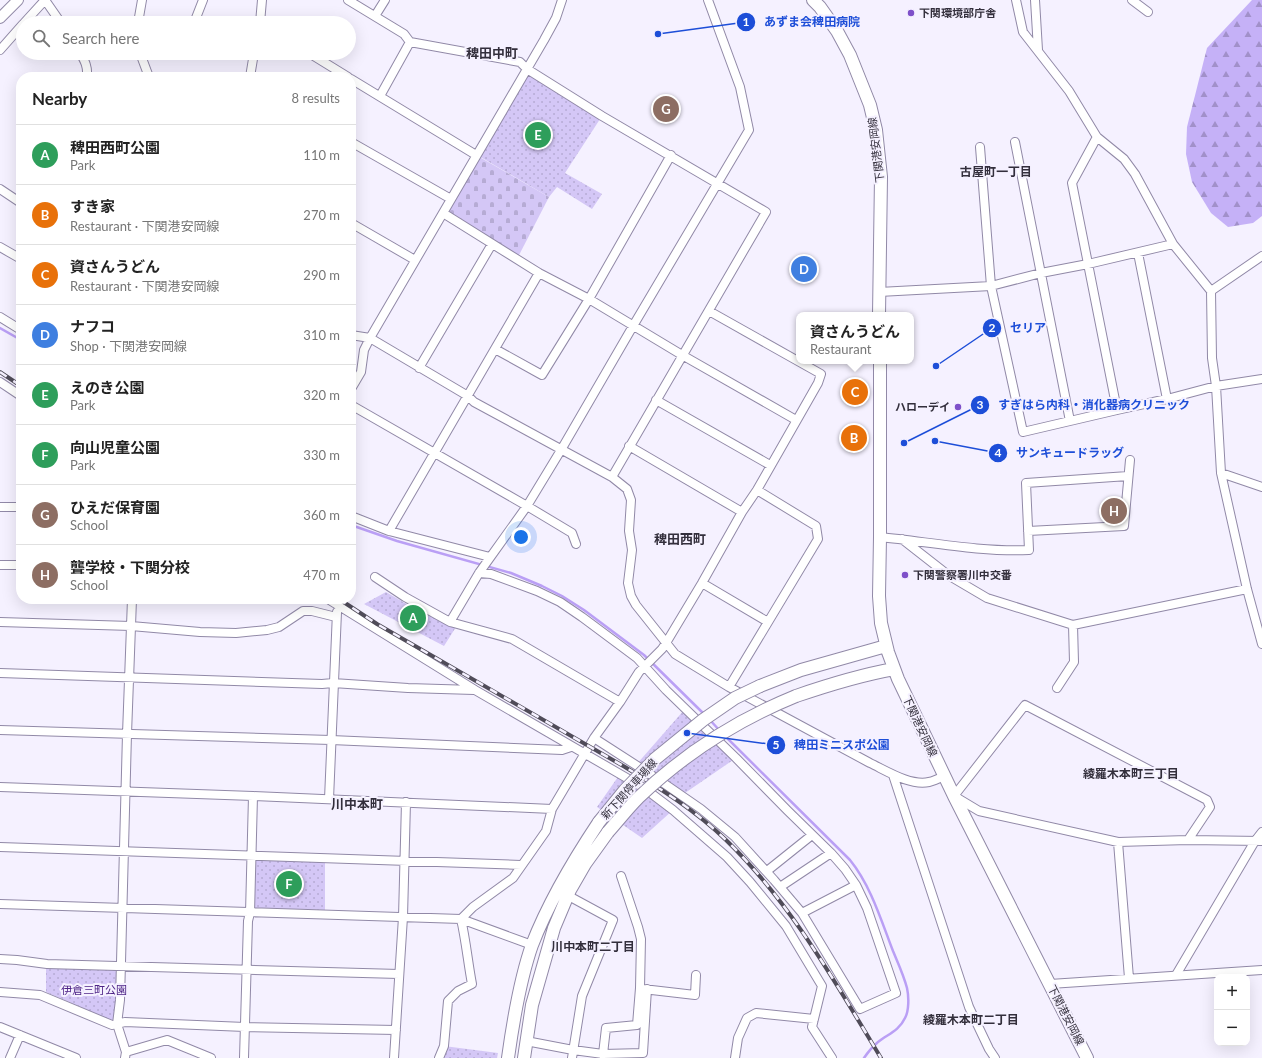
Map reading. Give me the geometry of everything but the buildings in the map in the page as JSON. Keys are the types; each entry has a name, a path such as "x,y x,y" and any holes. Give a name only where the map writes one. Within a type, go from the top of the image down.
{"main road":[{"name":"下関港安岡線","path":"813,0 820,7 837,31 850,56 870,105 876,130 880,178 879,312"},
{"name":"下関港安岡線","path":"880,364 879,596 886,646 894,669 913,712 944,776 1087,1058"},
{"name":"新下関停車場線","path":"508,1058 517,1006 532,945 562,893 579,852 599,822 625,790 671,745 703,720 735,698 760,686 801,670 886,646"},
{"name":"新下関停車場線","path":"524,1058 532,1005 554,928 562,893 608,832 638,798 694,752 743,720 775,704 828,685 872,673 894,669"}],"street":[{"path":"0,18 4,8 18,0"},
{"path":"31,16 45,0 56,16"},
{"path":"139,16 142,0"},
{"path":"197,16 203,0"},
{"path":"261,16 262,0"},
{"path":"348,0 404,34 410,42 520,62 527,69 602,116 766,212 710,311 682,355 612,477"},
{"path":"375,16 385,0"},
{"path":"356,380 361,372 364,350 370,338 556,18 562,0"},
{"path":"450,622 488,558 527,506 749,130 740,87 708,0"},
{"path":"1016,0 1023,32 1069,92 1097,137 1124,159 1135,174 1173,244 1211,291 1212,358 1216,386 1221,473 1247,589 1262,644"},
{"path":"1034,0 1038,50"},
{"path":"1132,0 1148,12"},
{"path":"0,50 16,33"},
{"path":"380,96 410,42"},
{"path":"85,60 87,72"},
{"path":"143,60 148,72"},
{"path":"251,72 253,60"},
{"path":"320,60 340,72"},
{"path":"356,82 476,155"},
{"path":"1097,137 1072,183 1117,410"},
{"path":"1015,142 1070,421"},
{"path":"356,145 451,199"},
{"path":"980,147 991,286 1023,432 1167,400 1216,386 1262,379"},
{"path":"495,349 542,375 589,299 671,155"},
{"path":"0,189 16,200"},
{"path":"443,213 539,273 589,299 682,355 796,420"},
{"path":"356,226 415,260"},
{"path":"419,368 492,244"},
{"path":"879,292 991,286 1041,273 1088,264 1173,244"},
{"path":"0,247 16,257"},
{"path":"1138,253 1167,400"},
{"path":"1211,291 1262,256"},
{"path":"389,531 539,273"},
{"path":"710,311 796,360"},
{"path":"0,317 16,327"},
{"path":"356,336 370,338 468,396 474,402 612,477 627,489 631,500 629,512 629,531 632,550 628,583 631,596 636,605 675,654 729,687 893,774 914,783 929,782 944,776"},
{"path":"461,919 473,907 513,878 546,831 552,809 594,738 640,672 662,650 742,512 757,490 818,383 821,374 803,364"},
{"path":"0,382 16,393"},
{"path":"656,400 770,465"},
{"path":"356,408 572,533 576,544"},
{"path":"629,446 742,512"},
{"path":"1028,531 1124,526 1130,460"},
{"path":"1221,473 1262,487"},
{"path":"880,537 1009,551 1029,550 1026,483 1128,476"},
{"path":"729,687 818,539 816,526 757,490"},
{"path":"0,507 16,507"},
{"path":"356,518 389,531 488,558"},
{"path":"902,539 948,576 987,598 1073,625 1247,589"},
{"path":"0,565 16,566"},
{"path":"480,571 537,591 560,602 637,658 648,663 666,690 736,758 831,853 845,869 856,885 867,908 896,993 860,1009 802,913 767,871 735,837 701,809 594,738"},
{"path":"375,577 405,597 450,622 512,639 620,702"},
{"path":"702,583 768,622"},
{"path":"132,604 123,851 120,1000 118,1024 126,1055 167,1040 211,1058"},
{"path":"335,604 475,690 644,788 727,857 750,882 786,926 822,986 812,1027 832,1058"},
{"path":"329,799 336,617 338,606"},
{"path":"0,622 131,626 200,632 236,633 267,630 279,627 303,611 312,610 336,617"},
{"path":"1057,688 1074,662 1073,625"},
{"path":"0,673 129,677 165,680 333,683 408,688 475,690"},
{"path":"1188,840 1210,808 1207,800 1025,705 954,796 979,811 1118,842 1188,840 1259,841"},
{"path":"0,730 331,740 562,750 571,747"},
{"path":"893,774 969,1007 989,1049 995,1058"},
{"path":"0,787 552,809"},
{"path":"244,1058 248,921 250,913 252,796"},
{"path":"394,1058 403,917 406,802"},
{"path":"1176,975 1259,841 1262,832"},
{"path":"767,871 812,835"},
{"path":"1118,842 1129,978"},
{"path":"0,847 521,865"},
{"path":"780,887 831,853"},
{"path":"526,1041 573,1054 603,1056 643,1053 644,989 641,939 621,876"},
{"path":"802,913 856,885"},
{"path":"562,893 613,920 582,996 573,1054"},
{"path":"0,904 461,919 532,945"},
{"path":"440,1058 444,1046 448,1001 458,991 472,984 461,919"},
{"path":"0,959 47,964 120,967 399,974"},
{"path":"1050,984 1262,970"},
{"path":"644,989 695,995 696,975"},
{"path":"603,1056 606,1028 637,1025 644,989"},
{"path":"0,992 40,995 112,1025 125,1022 245,1027 396,1030"},
{"path":"735,1058 738,1038 747,1018 756,1013 814,1019"},
{"path":"0,1027 76,1058"},
{"path":"10,1058 20,1035"}],"green space":[{"path":"1252,0 1262,0 1262,216 1253,223 1228,227 1211,213 1192,182 1186,154 1187,127 1207,48"},
{"path":"527,69 602,116 565,173 602,194 592,209 557,187 549,197 477,155"},
{"path":"476,155 549,197 517,259 443,213"},
{"path":"386,592 415,609 456,627 444,646 364,604"},
{"path":"685,709 736,758 682,796 636,765"},
{"path":"620,774 673,810 642,838 597,807"},
{"path":"253,860 325,860 325,910 252,908"},
{"name":"伊倉三町公園","path":"46,968 114,969 117,973 115,1022 46,992"},
{"path":"444,1046 498,1053 497,1058 439,1058"}],"waterway":[{"path":"0,328 16,337"},
{"path":"356,527 397,541 511,573 562,596 584,610 644,655 705,715"},
{"path":"710,720 720,731"},
{"path":"725,736 850,860 870,892 904,979 908,992 908,1004 906,1015 900,1026 876,1044 864,1058"}],"railway":[{"path":"0,372 16,383"},
{"path":"347,604 377,624 625,767 678,801 715,829 749,864 771,890 811,944 881,1058"}],"place":[{"name":"下関環境部庁舎","path":"911,13"},
{"name":"あずま会稗田病院","path":"658,34"},
{"name":"ひえだ保育園","path":"666,109"},
{"name":"えのき公園","path":"538,135"},
{"name":"ナフコ","path":"804,269"},
{"name":"セリア","path":"936,366"},
{"name":"資さんうどん","path":"855,392"},
{"name":"ハローデイ","path":"958,407"},
{"name":"すき家","path":"854,438"},
{"name":"サンキュードラッグ","path":"935,441"},
{"name":"すぎはら内科・消化器病クリニック","path":"904,443"},
{"name":"聾学校・下関分校","path":"1114,511"},
{"name":"下関警察署川中交番","path":"905,575"},
{"name":"稗田西町公園","path":"413,618"},
{"name":"稗田ミニスポ公園","path":"687,733"},
{"name":"向山児童公園","path":"289,884"}],"district":[{"name":"稗田中町","path":"492,53"},
{"name":"古屋町一丁目","path":"996,172"},
{"name":"稗田西町","path":"680,539"},
{"name":"綾羅木本町三丁目","path":"1131,774"},
{"name":"川中本町","path":"357,804"},
{"name":"川中本町二丁目","path":"593,947"},
{"name":"綾羅木本町二丁目","path":"971,1020"}]}
